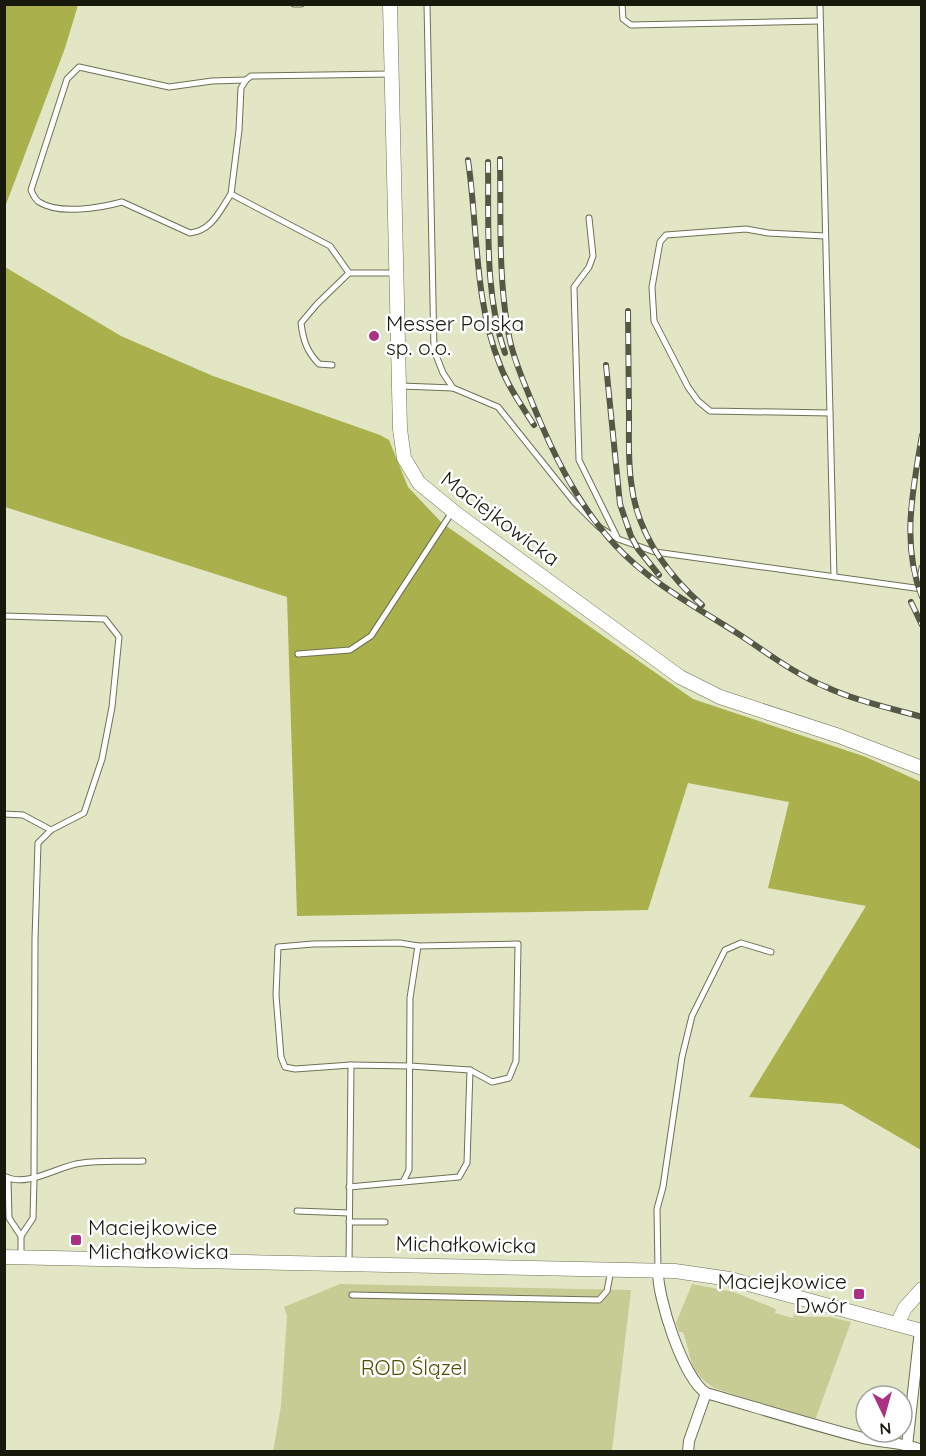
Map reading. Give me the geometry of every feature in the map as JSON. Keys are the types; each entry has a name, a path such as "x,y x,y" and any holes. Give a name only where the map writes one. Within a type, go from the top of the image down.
{"street":[{"name":"Maciejkowicka","path":"390,4 399,429 404,458 419,483 452,511 680,677 720,696 839,736 921,768"},
{"name":"Michałkowicka","path":"4,1257 658,1270 730,1279 897,1324 921,1327"},
{"path":"658,1270 659,1289 686,1370 706,1393 861,1438 921,1450"},
{"path":"897,1324 904,1308 921,1289"},
{"path":"907,1446 921,1327"},
{"path":"688,1452 706,1393"}],"lane":[{"path":"294,4 301,4"},
{"path":"427,4 435,350 443,373 453,388"},
{"path":"622,4 623,18 630,25 820,21"},
{"path":"820,4 834,577"},
{"path":"246,80 212,81 169,87 79,67 67,79 31,190 36,200 49,207 101,208 122,202 190,233 200,232 210,225 231,194 239,130 241,88 246,80 252,76 392,74"},
{"path":"231,194 330,246 350,273"},
{"path":"589,218 593,256 590,267 574,287 579,460 618,539"},
{"path":"825,236 768,233 746,229 666,235 660,242 652,286 654,321 688,387 698,401 710,411 830,413"},
{"path":"332,365 319,364 310,355 303,339 301,323 317,304 350,273 396,273"},
{"path":"399,386 453,388 498,407 575,503 600,527 618,539 655,552 920,588 921,568"},
{"path":"298,654 350,650 371,636 452,511"},
{"path":"4,616 105,619 119,637 112,707 104,749 84,813 51,830 38,843 33,1218 21,1236 21,1257"},
{"path":"4,814 23,815 51,830"},
{"path":"400,943 418,946 518,944 516,1061 509,1078 492,1082 470,1070 410,1066 351,1065 295,1069 285,1067 281,1058 276,995 278,947 313,944 400,943"},
{"path":"658,1270 657,1209 663,1187 682,1057 692,1016 725,950 741,943 771,952"},
{"path":"403,1182 409,1170 410,998 417,967 418,946"},
{"path":"349,1264 351,1065"},
{"path":"348,1187 459,1177 467,1163 470,1070"},
{"path":"21,1236 9,1218 6,1177 34,1179 80,1162 143,1161"},
{"path":"297,1211 349,1213"},
{"path":"349,1222 385,1222"},
{"path":"352,1295 599,1300 607,1291 611,1269"}],"green space":[{"path":"5,4 78,5 65,48 5,207"},
{"path":"5,267 121,336 213,376 389,440 408,487 442,523 693,699 866,757 921,782 921,1150 842,1104 749,1097 866,906 768,888 789,802 688,783 648,910 297,916 287,597 5,507"},
{"name":"ROD Ślązel","path":"340,1284 631,1290 612,1451 273,1452 281,1406 287,1316 284,1307"},
{"path":"692,1284 734,1292 776,1309 775,1313 793,1318 794,1314 805,1317 830,1317 851,1322 815,1420 714,1388 699,1376 692,1363 683,1332 679,1332 676,1323"}],"railway":[{"path":"500,159 502,270 505,314 513,352 557,458 577,495 601,529 629,559 659,583 793,670 837,692 922,717"},
{"path":"468,160 485,316 507,381 534,425"},
{"path":"488,162 491,283 498,330 505,353"},
{"path":"628,311 629,457 634,499 639,517 654,549 676,579 702,605"},
{"path":"606,365 620,504 638,549 659,575"},
{"path":"922,435 913,496 910,537 912,557 922,597"},
{"path":"911,602 922,625"}],"place":[{"name":"Messer Polska sp. o.o.","path":"374,336"},
{"name":"Maciejkowice Michałkowicka","path":"76,1240"},
{"name":"Maciejkowice Dwór","path":"859,1294"}]}
